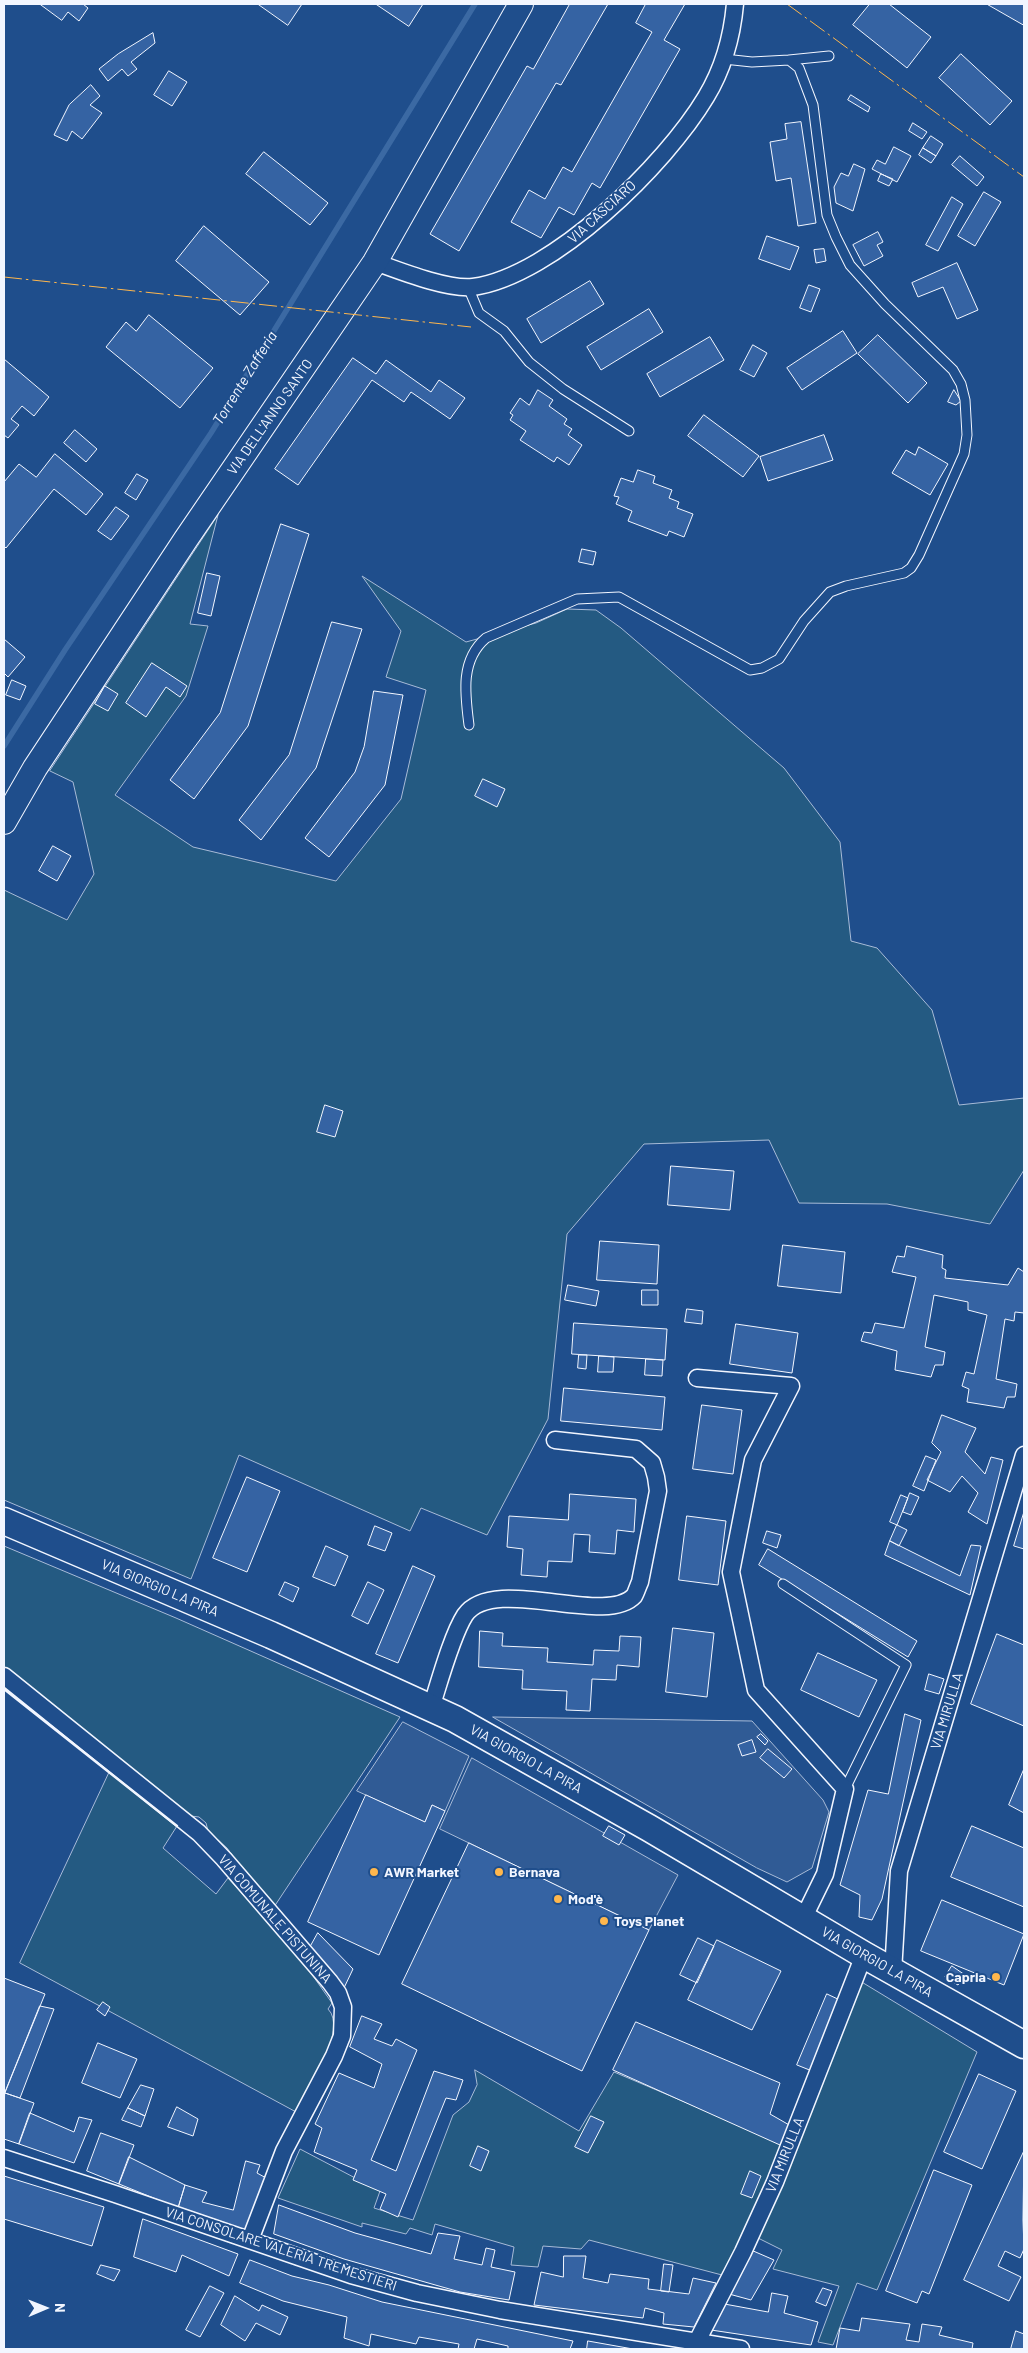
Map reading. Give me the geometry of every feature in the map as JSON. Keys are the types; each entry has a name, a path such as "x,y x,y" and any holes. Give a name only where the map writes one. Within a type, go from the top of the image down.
{"main road":[{"name":"VIA GIORGIO LA PIRA","path":"4,1521 271,1635 431,1708 478,1732 650,1828 893,1972 1024,2045"}],"street":[{"name":"VIA DELL'ANNO SANTO","path":"4,822 36,768 175,555 375,262 521,4"},
{"name":"VIA CASCIARO","path":"375,262 437,282 468,287 487,284 506,277 546,258 591,225 658,161 707,96 724,59 733,24 735,4"},
{"path":"697,1378 791,1386 753,1460 731,1572 756,1690 846,1789 825,1874 803,1919"},
{"path":"431,1708 459,1628 466,1614 478,1605 496,1598 597,1606 620,1603 634,1596 640,1582 658,1491 652,1463 636,1449 556,1440"},
{"name":"VIA MIRULLA","path":"893,1972 899,1871 1024,1455"},
{"name":"VIA COMUNALE PISTUNINA","path":"4,1676 199,1833 224,1859 324,1975 341,1999 344,2016 339,2045 284,2151 250,2240"},
{"name":"VIA MIRULLA","path":"695,2345 743,2252 775,2182 864,1955"},
{"name":"VIA CONSOLARE VALERIA TREMESTIERI","path":"4,2158 342,2272 418,2293 500,2310 695,2345 742,2349"}],"lane":[{"path":"724,59 752,62 829,56"},
{"path":"469,725 466,697 467,675 469,662 475,648 486,638 577,599 613,596 630,602 723,657 750,670 762,668 779,659 804,621 830,592 846,586 904,573 911,568 919,555 964,454 967,435 965,400 961,384 953,370 886,304 850,265 827,215 813,105 799,68 789,60"},
{"path":"468,287 479,313 504,331 529,362 563,389 629,430"},
{"path":"783,1584 906,1665 846,1789"}],"shaded area":[{"path":"218,515 190,624 208,626 186,696 115,795 193,847 336,881 401,799 426,690 386,677 401,631 362,576 466,642 536,623 567,609 596,610 621,628 784,768 840,842 851,941 877,948 932,1010 959,1105 1024,1098 1024,1170 990,1224 887,1204 799,1203 769,1140 644,1144 567,1234 548,1419 487,1535 421,1508 410,1531 239,1455 191,1579 4,1500 4,890 67,920 94,874 73,782 50,771"},
{"path":"4,1546 176,1618 400,1717 272,1910 227,1848 208,1831 206,1823 199,1817 191,1816 4,1668"},
{"path":"493,1717 752,1721 823,1800 829,1812 812,1868 787,1882 757,1868"},
{"path":"403,1722 469,1756 445,1811 432,1805 425,1822 357,1791"},
{"path":"472,1758 678,1875 649,1930 440,1829"},
{"path":"110,1771 177,1826 163,1848 216,1894 228,1878 299,1956 332,2003 328,2009 333,2018 330,2045 318,2076 298,2113 20,1963"},
{"path":"860,1981 977,2052 877,2290 857,2283 833,2345 818,2342 839,2286 773,2269 782,2250 756,2237 810,2114"},
{"path":"475,2070 579,2131 614,2072 784,2144 722,2275 589,2240 581,2249 543,2246 538,2267 511,2265 514,2247 435,2224 432,2235 410,2228 406,2234 362,2223 362,2227 278,2198 300,2149 380,2191 374,2208 413,2220 453,2115 469,2102 477,2085"}],"building":[{"path":"40,4 83,4 88,8 79,21 68,12 62,20"},
{"path":"258,4 302,4 288,25"},
{"path":"376,4 423,4 409,26"},
{"path":"570,4 608,4 561,85 556,83 459,251 430,234 527,66 533,69"},
{"path":"646,4 685,4 664,40 680,49 600,188 592,183 574,215 559,207 541,238 511,222 529,190 545,199 563,167 572,172 652,32 636,23"},
{"path":"870,4 889,4 931,37 907,68 853,25"},
{"path":"987,4 1024,4 1024,25"},
{"path":"153,33 155,43 131,62 137,69 128,76 122,69 108,81 99,69 118,54"},
{"path":"961,54 1012,101 990,125 939,78"},
{"path":"169,71 187,82 172,106 154,95"},
{"path":"91,85 100,96 90,105 102,113 82,139 72,131 67,141 54,135 69,105"},
{"path":"851,95 870,107 868,112 848,100"},
{"path":"801,122 816,223 798,226 791,178 776,181 770,142 787,139 785,124"},
{"path":"913,123 927,132 922,139 909,131"},
{"path":"931,136 943,144 936,156 923,148"},
{"path":"894,147 911,156 897,182 872,169 877,160 885,164"},
{"path":"923,148 936,156 931,163 919,155"},
{"path":"264,152 328,203 310,225 246,174"},
{"path":"960,156 984,177 977,186 952,165"},
{"path":"854,164 865,169 853,211 836,203 834,187 841,173 848,176"},
{"path":"881,174 893,179 889,186 878,181"},
{"path":"984,192 1001,202 975,246 958,236"},
{"path":"952,197 963,204 938,251 926,245"},
{"path":"204,226 269,282 240,315 176,261"},
{"path":"878,232 883,242 877,245 883,256 864,266 853,245"},
{"path":"767,236 799,247 790,270 759,259"},
{"path":"824,249 826,261 816,263 814,250"},
{"path":"957,263 978,310 957,319 943,287 918,297 912,283"},
{"path":"590,281 604,304 541,343 527,319"},
{"path":"809,285 820,289 811,312 800,308"},
{"path":"649,309 663,332 601,370 587,347"},
{"path":"149,315 213,368 180,408 106,347 126,322 136,331"},
{"path":"843,331 857,353 802,390 787,368"},
{"path":"878,335 927,383 908,403 858,354"},
{"path":"710,337 724,360 660,397 647,374"},
{"path":"753,345 767,353 754,377 740,370"},
{"path":"353,358 376,374 386,360 431,392 439,380 465,398 450,419 411,392 404,402 372,380 298,485 275,469"},
{"path":"4,359 49,397 34,416 22,406 11,419 19,425 8,438 4,435"},
{"path":"538,390 553,400 549,406 567,419 564,424 572,429 568,435 582,445 569,465 557,457 554,462 520,440 526,431 510,420 513,415 510,413 520,398 529,405"},
{"path":"954,390 961,401 956,405 948,402"},
{"path":"704,415 759,456 743,477 688,436"},
{"path":"75,430 97,449 86,462 64,443"},
{"path":"824,435 833,460 768,481 760,457"},
{"path":"919,447 948,464 930,495 892,473 906,450 915,455"},
{"path":"55,454 103,494 86,515 54,489 6,548 4,546 4,482 19,464 36,477"},
{"path":"638,470 655,476 653,483 672,490 669,498 679,502 677,508 693,514 684,537 669,531 667,536 628,521 632,511 616,504 619,497 614,496 621,478 633,482"},
{"path":"137,474 148,480 136,500 125,493"},
{"path":"116,507 129,516 111,540 98,531"},
{"path":"281,524 309,534 248,726 194,799 170,780 220,713"},
{"path":"582,549 596,552 593,565 579,562"},
{"path":"207,573 220,576 211,616 198,613"},
{"path":"332,622 362,629 316,768 261,840 239,820 289,755"},
{"path":"4,639 25,657 8,677 4,673"},
{"path":"152,663 187,686 180,697 166,687 146,717 126,703"},
{"path":"12,680 26,686 20,700 6,695"},
{"path":"105,686 118,694 108,711 95,704"},
{"path":"374,691 403,695 385,785 329,857 305,838 355,772 364,747"},
{"path":"483,779 505,789 497,807 475,796"},
{"path":"53,846 71,856 57,881 39,871"},
{"path":"325,1105 343,1111 335,1137 317,1132"},
{"path":"671,1166 734,1171 730,1210 668,1205"},
{"path":"600,1241 659,1245 657,1284 597,1280"},
{"path":"783,1245 845,1252 841,1293 778,1286"},
{"path":"907,1246 943,1255 942,1268 946,1270 945,1278 1008,1285 1018,1268 1024,1272 1024,1313 1015,1312 1014,1321 1005,1319 996,1379 1017,1384 1015,1397 1007,1397 1004,1408 967,1402 969,1389 962,1386 966,1372 974,1374 987,1315 968,1310 968,1302 934,1295 925,1347 945,1352 943,1365 935,1365 931,1377 895,1370 897,1351 861,1341 864,1332 872,1333 875,1323 904,1328 916,1277 892,1272 897,1256 904,1257"},
{"path":"568,1285 599,1291 596,1306 565,1300"},
{"path":"642,1290 658,1290 658,1305 642,1305"},
{"path":"687,1309 703,1311 702,1324 685,1322"},
{"path":"574,1323 667,1329 665,1360 572,1354"},
{"path":"736,1324 798,1333 792,1373 730,1364"},
{"path":"579,1355 587,1355 586,1369 578,1368"},
{"path":"599,1356 614,1357 613,1372 598,1372"},
{"path":"646,1359 663,1360 662,1376 645,1375"},
{"path":"564,1388 665,1397 662,1430 561,1421"},
{"path":"702,1405 742,1410 733,1474 693,1469"},
{"path":"942,1415 976,1428 965,1452 985,1474 991,1457 1003,1460 987,1524 968,1512 978,1493 962,1476 950,1492 927,1480 941,1452 932,1443"},
{"path":"926,1456 936,1460 924,1491 913,1486"},
{"path":"247,1477 280,1491 247,1572 213,1558"},
{"path":"910,1493 919,1497 911,1515 903,1512"},
{"path":"570,1494 636,1499 634,1532 617,1530 615,1554 589,1552 590,1535 574,1534 572,1562 548,1561 547,1577 521,1575 523,1549 507,1547 509,1516 568,1520"},
{"path":"901,1495 908,1498 897,1525 890,1522"},
{"path":"1024,1512 1024,1549 1014,1546"},
{"path":"687,1516 726,1521 718,1585 679,1580"},
{"path":"897,1525 907,1530 899,1546 890,1541"},
{"path":"375,1526 392,1533 385,1551 368,1545"},
{"path":"767,1531 781,1535 777,1548 763,1543"},
{"path":"890,1541 960,1576 971,1545 981,1546 970,1595 885,1555"},
{"path":"326,1546 348,1556 335,1586 313,1577"},
{"path":"768,1549 917,1641 908,1657 759,1565"},
{"path":"413,1566 435,1576 398,1663 376,1654"},
{"path":"285,1582 299,1588 293,1602 279,1595"},
{"path":"368,1582 384,1590 368,1624 352,1616"},
{"path":"673,1628 714,1633 707,1697 666,1692"},
{"path":"480,1631 503,1633 502,1646 548,1648 547,1662 593,1665 594,1650 619,1651 620,1636 641,1637 639,1667 617,1665 616,1680 592,1679 590,1711 566,1710 567,1691 522,1689 523,1670 479,1667"},
{"path":"997,1634 1024,1645 1024,1726 971,1704"},
{"path":"818,1653 877,1680 859,1717 801,1690"},
{"path":"929,1674 944,1679 939,1694 925,1690"},
{"path":"905,1714 921,1720 882,1899 872,1920 859,1917 860,1895 840,1885 868,1790 888,1794"},
{"path":"761,1734 768,1741 765,1745 757,1737"},
{"path":"752,1740 756,1752 742,1756 738,1745"},
{"path":"768,1749 792,1769 784,1778 760,1758"},
{"path":"1024,1769 1024,1813 1009,1805"},
{"name":"AWR Market","path":"366,1795 425,1822 432,1805 445,1811 379,1955 308,1922"},
{"path":"609,1826 625,1835 619,1845 603,1836"},
{"path":"972,1826 1024,1848 1024,1907 951,1877"},
{"path":"469,1843 649,1930 582,2071 402,1984"},
{"path":"942,1900 1024,1934 1004,1985 921,1951"},
{"path":"318,1933 353,1969 343,1990 308,1951"},
{"path":"698,1938 714,1946 697,1983 680,1975"},
{"path":"717,1940 781,1971 752,2030 688,2000"},
{"path":"952,1966 965,1975 958,1985 945,1977"},
{"path":"4,1978 45,1994 4,2095"},
{"path":"827,1994 842,2001 812,2071 797,2065"},
{"path":"103,2002 110,2007 105,2016 97,2010"},
{"path":"40,2006 54,2009 20,2098 5,2093"},
{"path":"362,2016 382,2024 374,2039 392,2046 396,2039 417,2050 371,2160 396,2171 434,2071 463,2080 456,2100 446,2098 398,2217 380,2209 386,2194 353,2180 357,2170 314,2152 322,2128 315,2124 339,2073 374,2088 382,2064 350,2047"},
{"path":"636,2022 780,2083 770,2114 791,2126 780,2145 613,2070"},
{"path":"98,2043 137,2059 120,2098 82,2083"},
{"path":"979,2074 1016,2091 982,2169 944,2152"},
{"path":"141,2085 154,2089 145,2116 128,2108"},
{"path":"5,2093 34,2103 19,2144 4,2139"},
{"path":"177,2107 198,2119 193,2136 168,2127"},
{"path":"128,2108 145,2116 141,2127 122,2120"},
{"path":"30,2113 74,2132 79,2117 92,2120 74,2163 19,2144"},
{"path":"591,2116 604,2122 588,2153 575,2147"},
{"path":"101,2133 134,2145 119,2184 87,2171"},
{"path":"478,2146 489,2151 481,2171 470,2166"},
{"path":"1024,2151 1024,2249 1020,2258 1005,2251 998,2266 1021,2277 1009,2301 964,2280"},
{"path":"129,2157 185,2185 178,2208 119,2184"},
{"path":"246,2161 260,2165 257,2173 268,2179 244,2234 178,2208 185,2185 207,2192 202,2202 233,2210"},
{"path":"934,2170 972,2185 929,2294 922,2291 917,2303 886,2291"},
{"path":"750,2171 761,2176 752,2198 741,2194"},
{"path":"4,2176 104,2207 92,2246 4,2219"},
{"path":"279,2205 355,2233 431,2254 438,2233 460,2236 454,2259 482,2265 486,2248 495,2250 491,2267 515,2272 509,2300 460,2292 344,2259 274,2234"},
{"path":"143,2219 238,2254 229,2276 182,2255 176,2272 134,2257"},
{"path":"751,2250 774,2260 751,2300 729,2294"},
{"path":"564,2256 586,2256 583,2278 608,2283 610,2274 649,2279 648,2289 689,2294 693,2278 716,2283 694,2327 663,2324 664,2313 645,2308 643,2318 534,2305 541,2272 563,2277"},
{"path":"250,2260 292,2276 329,2285 382,2302 573,2341 570,2349 508,2349 508,2346 477,2339 474,2349 458,2349 459,2344 419,2337 416,2344 371,2334 369,2346 344,2338 347,2317 283,2301 240,2283"},
{"path":"664,2264 673,2265 669,2292 661,2291"},
{"path":"101,2265 120,2270 114,2281 97,2274"},
{"path":"210,2286 224,2293 200,2337 186,2330"},
{"path":"823,2288 832,2291 826,2306 816,2302"},
{"path":"772,2293 788,2296 784,2313 818,2322 811,2345 711,2330 719,2303 768,2312"},
{"path":"235,2296 259,2311 262,2305 288,2317 280,2335 256,2323 245,2341 221,2325"},
{"path":"862,2318 910,2324 906,2340 919,2342 922,2324 942,2327 939,2335 973,2343 972,2349 836,2349 840,2328 859,2331"},
{"path":"1016,2331 1024,2334 1024,2349 1011,2349"},
{"path":"588,2341 633,2349 587,2349"}],"waterway":[{"name":"Torrente Zafferia","path":"4,746 65,650 211,433 475,4"}],"wall":[{"path":"4,1689 177,1826"}],"power":[{"path":"787,4 1024,177"},
{"path":"4,277 471,327"}],"place":[{"name":"AWR Market","path":"374,1872"},
{"name":"Bernava","path":"499,1872"},
{"name":"Mod'è","path":"558,1899"},
{"name":"Toys Planet","path":"604,1921"},
{"name":"Capria","path":"996,1977"}]}
